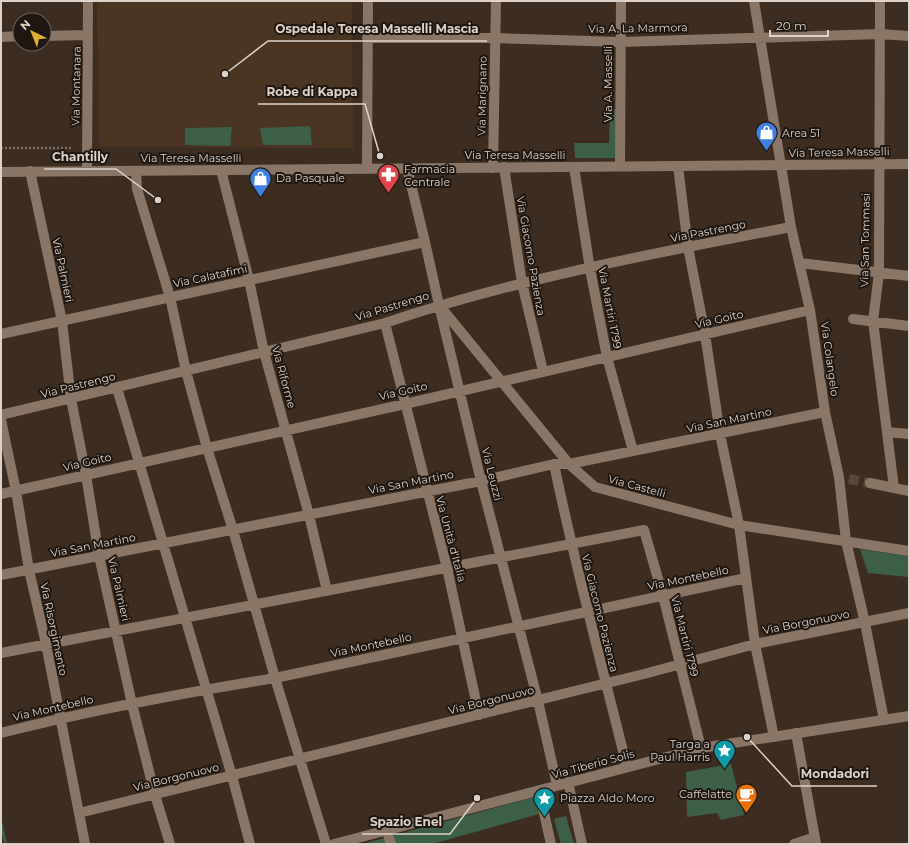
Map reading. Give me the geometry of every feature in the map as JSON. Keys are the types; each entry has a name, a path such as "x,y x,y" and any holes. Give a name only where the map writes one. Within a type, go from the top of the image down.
{"street":[{"name":"Via Montanara","path":"87,171 88,1"},
{"path":"367,169 368,1"},
{"name":"Via Marignano","path":"493,168 496,1"},
{"name":"Via A. Masselli","path":"620,166 621,1"},
{"name":"Via Colangelo","path":"754,1 791,227 810,310 825,412 844,478 846,541 865,623 884,720"},
{"name":"Via San Tommasi","path":"880,1 878,164 879,273 873,321 894,488"},
{"name":"Via A. La Marmora","path":"367,38 495,38 621,42 880,34 909,36"},
{"path":"52,36 88,35"},
{"path":"1,37 12,36"},
{"name":"Via Teresa Masselli","path":"1,172 909,164"},
{"path":"678,166 688,247 705,334 720,434 739,525 755,644 774,736"},
{"name":"Via Giacomo Pazienza","path":"504,167 522,283 543,371"},
{"name":"Via Martiri 1799","path":"574,167 590,269 607,356 633,451"},
{"name":"Via Leuzzi","path":"407,168 481,481 538,700 557,785"},
{"name":"Via Riforme","path":"221,170 249,280 264,352 309,515 327,590"},
{"name":"Via Palmieri","path":"30,171 62,321 71,399 86,475 99,556 132,704 155,795 170,844"},
{"path":"136,171 137,189 170,297 186,371 207,448 233,530 299,759 326,844"},
{"name":"Via Pastrengo","path":"1,415 385,323 439,305 522,283 688,247 791,227"},
{"name":"Via Calatafimi","path":"1,334 425,242"},
{"path":"800,263 909,276"},
{"name":"Via Castelli","path":"439,305 502,380 569,464 594,487 739,525 909,551"},
{"name":"Via Goito","path":"1,494 286,429 405,404 502,380 810,310"},
{"path":"853,319 909,326"},
{"name":"Via Unità d'Italia","path":"385,323 464,638 479,715"},
{"path":"117,388 232,776 250,844"},
{"name":"Via San Martino","path":"1,575 427,492 554,464 569,464 825,412"},
{"name":"Via Risorgimento","path":"1,420 16,491 29,570 46,644 85,844"},
{"path":"887,432 909,434"},
{"name":"Via Giacomo Pazienza","path":"554,464 570,544 589,611 627,767"},
{"path":"870,483 909,491"},
{"name":"Via Martiri 1799","path":"570,544 644,530 663,596 701,748"},
{"path":"1,653 570,544"},
{"name":"Via Montebello","path":"1,732 60,718 205,689 275,678 746,578"},
{"name":"Via Borgonuovo","path":"79,813 606,684 755,644 909,613"},
{"name":"Via Tiberio Solis","path":"334,844 387,832 568,782 701,748 909,716"},
{"path":"794,844 815,840 796,733"},
{"path":"568,782 582,844"},
{"path":"539,791 551,844"},
{"path":"387,832 390,844"}],"shaded area":[{"path":"97,1 352,1 353,148 99,147"}],"green space":[{"path":"618,109 618,158 575,158 574,143 609,143 610,110"},
{"path":"310,126 312,145 263,145 260,128"},
{"path":"232,127 230,146 185,145 185,128"},
{"path":"860,549 909,556 909,577 868,573"},
{"path":"731,764 744,815 721,820 717,813 687,817 686,772"},
{"path":"535,797 539,814 432,844 362,844"},
{"path":"1,816 7,844 5,844 1,833"},
{"path":"566,816 574,844 561,844 554,819"}],"tunnel":[{"path":"849,479 870,483"}],"place":[{"name":"Ospedale Teresa Masselli Mascia","path":"225,74"},
{"name":"Area 51","path":"766,152"},
{"name":"Robe di Kappa","path":"380,156"},
{"name":"Farmacia Centrale","path":"389,194"},
{"name":"Da Pasquale","path":"261,198"},
{"name":"Chantilly","path":"158,200"},
{"name":"Mondadori","path":"747,737"},
{"name":"Targa a Paul Harris","path":"725,770"},
{"name":"Spazio Enel","path":"477,798"},
{"name":"Caffelatte","path":"747,814"},
{"name":"Piazza Aldo Moro","path":"544,818"}]}
